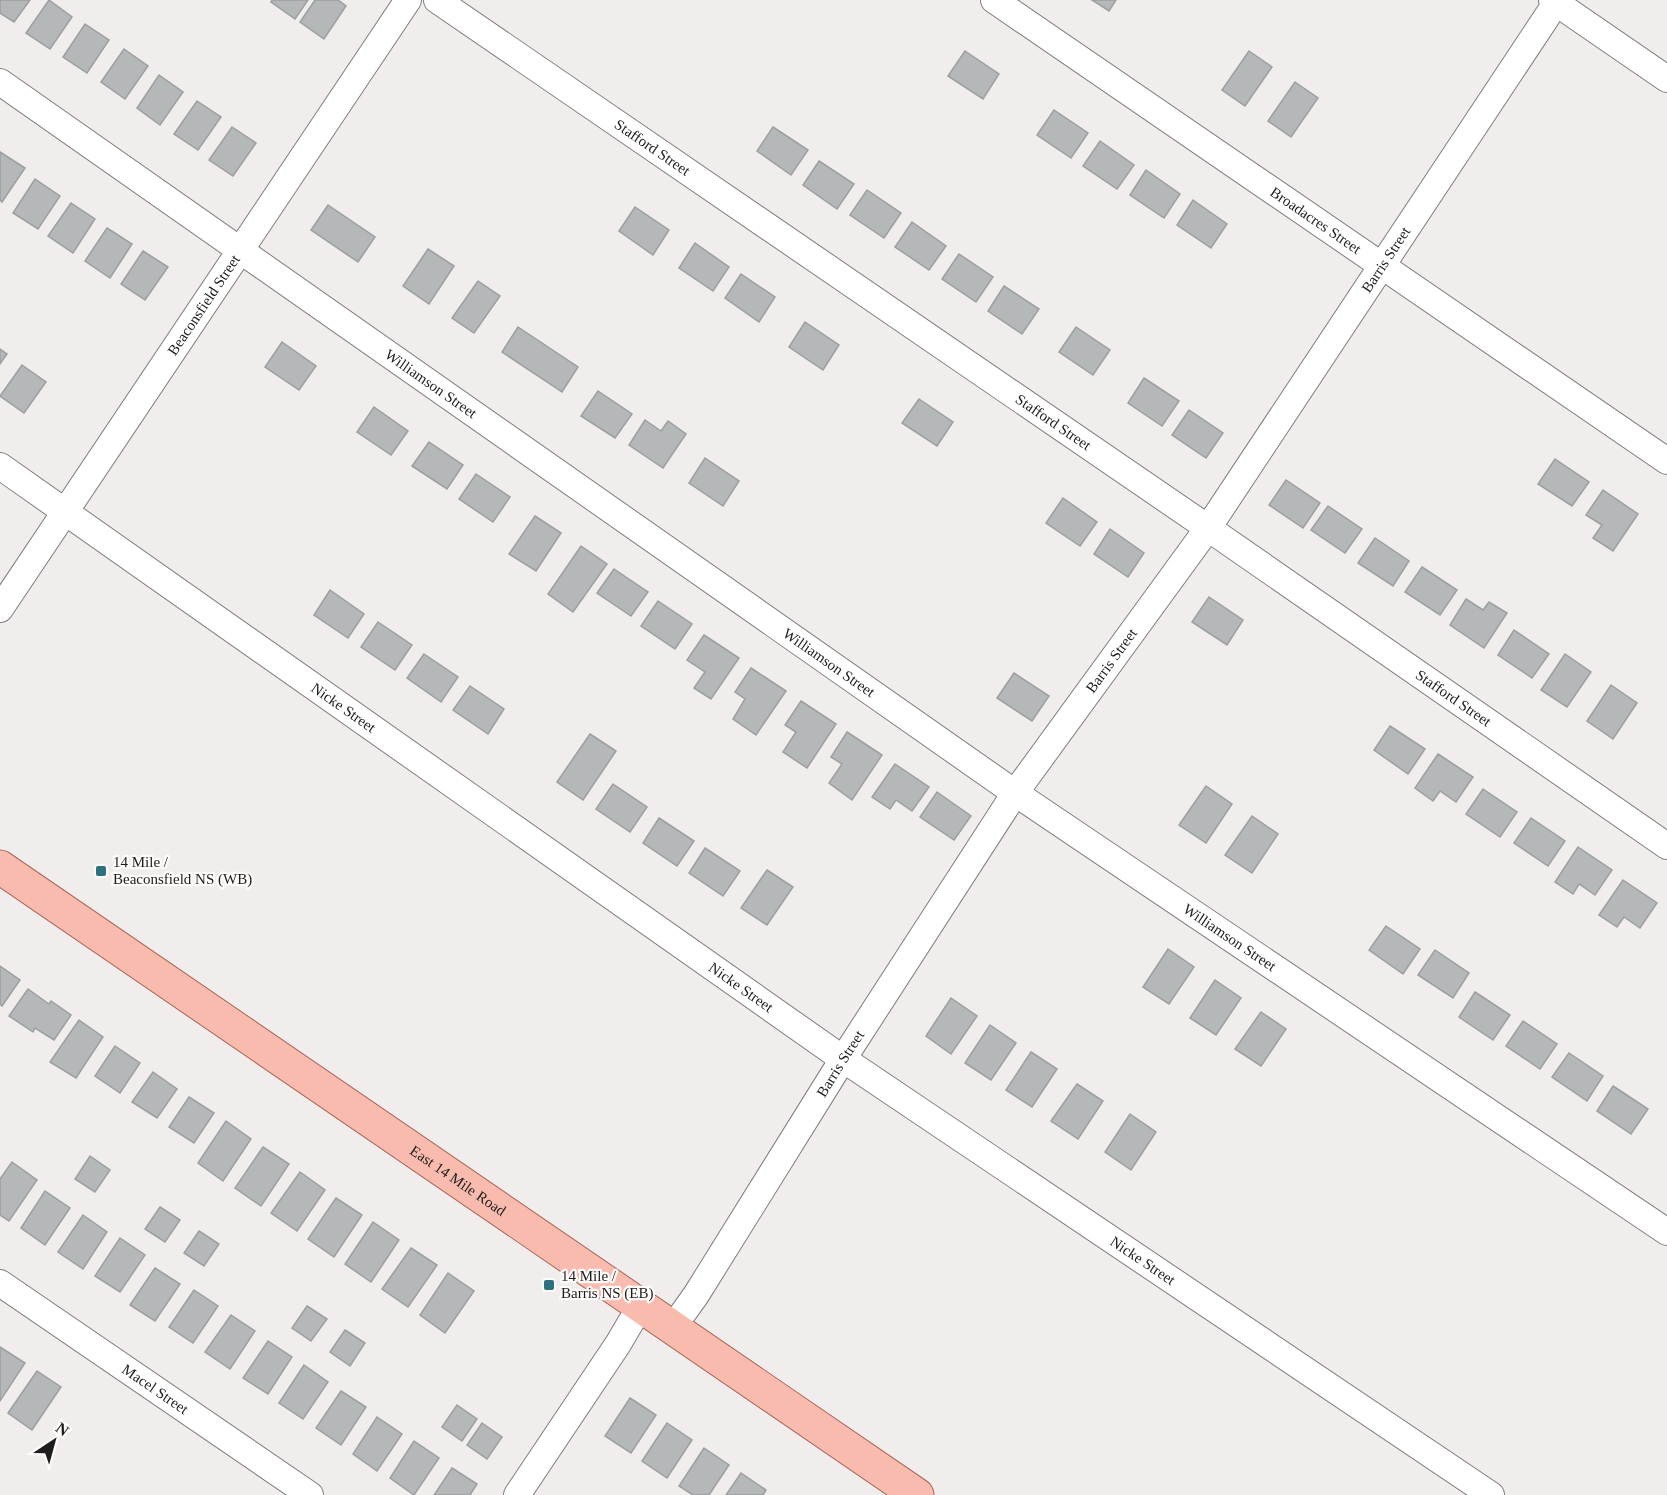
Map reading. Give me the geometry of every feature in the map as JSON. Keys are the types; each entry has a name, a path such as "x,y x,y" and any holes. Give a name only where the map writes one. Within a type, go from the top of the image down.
{"main road":[{"name":"East 14 Mile Road","path":"0,867 917,1495"}],"street":[{"name":"Beaconsfield Street","path":"0,609 408,0"},
{"name":"Stafford Street","path":"437,0 1208,528 1667,846"},
{"name":"Broadacres Street","path":"994,0 1667,461"},
{"name":"Barris Street","path":"673,1327 696,1295 843,1059 1016,793 1208,528 1555,1"},
{"path":"1555,1 1667,79"},
{"name":"Williamson Street","path":"0,82 1016,793 1667,1232"},
{"name":"Nicke Street","path":"0,466 843,1059 1491,1495"},
{"name":"Macel Street","path":"0,1283 310,1495"},
{"path":"518,1495 618,1344 641,1305"}],"building":[{"path":"0,0 30,0 14,22 0,13"},
{"path":"49,0 72,17 50,49 26,33"},
{"path":"272,0 308,0 295,19 271,2"},
{"path":"315,0 338,0 346,6 324,39 300,22"},
{"path":"1092,0 1116,0 1109,11"},
{"path":"85,24 109,40 87,73 63,57"},
{"path":"124,49 148,66 125,99 101,82"},
{"path":"965,51 999,74 983,99 948,76"},
{"path":"1249,51 1272,67 1245,106 1222,90"},
{"path":"159,75 183,92 160,125 137,108"},
{"path":"1295,82 1318,98 1291,137 1268,121"},
{"path":"197,101 221,117 198,150 174,134"},
{"path":"1054,110 1088,133 1071,158 1037,135"},
{"path":"232,127 256,143 233,176 209,160"},
{"path":"773,127 808,150 791,175 757,151"},
{"path":"1100,141 1134,165 1117,189 1083,166"},
{"path":"0,152 25,168 2,202 0,200"},
{"path":"819,161 854,184 837,209 803,185"},
{"path":"1146,170 1180,194 1164,218 1130,195"},
{"path":"35,179 60,196 38,229 13,213"},
{"path":"867,190 901,213 884,238 850,215"},
{"path":"1193,200 1227,224 1211,248 1177,225"},
{"path":"71,203 95,219 73,253 48,236"},
{"path":"328,205 375,237 358,262 311,230"},
{"path":"635,207 669,230 653,255 619,231"},
{"path":"912,222 946,246 929,270 895,247"},
{"path":"107,228 132,244 110,278 85,261"},
{"path":"695,243 729,267 713,291 679,268"},
{"path":"428,249 454,266 429,304 403,286"},
{"path":"143,251 168,267 145,300 121,284"},
{"path":"959,254 993,277 976,302 942,279"},
{"path":"741,274 775,297 759,322 725,298"},
{"path":"478,281 500,296 474,333 452,318"},
{"path":"1004,286 1039,309 1022,334 988,311"},
{"path":"805,322 839,345 823,370 789,347"},
{"path":"518,327 578,367 562,392 502,352"},
{"path":"1076,327 1110,350 1093,375 1059,352"},
{"path":"282,342 316,366 299,390 265,367"},
{"path":"0,349 7,354 0,364"},
{"path":"22,365 46,382 24,413 0,396"},
{"path":"1144,378 1179,401 1162,426 1128,403"},
{"path":"598,391 632,414 615,438 581,416"},
{"path":"919,399 953,422 937,446 902,423"},
{"path":"374,407 408,431 391,455 357,432"},
{"path":"1189,410 1223,433 1206,458 1172,435"},
{"path":"645,420 661,431 668,421 686,434 663,468 629,445"},
{"path":"429,442 463,465 447,489 412,466"},
{"path":"705,458 739,481 723,506 689,483"},
{"path":"1555,459 1589,482 1572,506 1538,484"},
{"path":"476,474 510,497 493,522 459,499"},
{"path":"1286,480 1320,503 1303,528 1269,505"},
{"path":"1603,490 1638,514 1613,551 1593,538 1602,525 1586,515"},
{"path":"1063,498 1097,522 1080,546 1046,523"},
{"path":"1328,506 1362,529 1345,553 1311,530"},
{"path":"535,516 561,533 536,571 509,554"},
{"path":"1110,529 1144,553 1128,577 1094,554"},
{"path":"1375,538 1409,561 1393,586 1358,563"},
{"path":"581,546 607,564 573,612 548,594"},
{"path":"1422,567 1457,590 1440,615 1405,592"},
{"path":"614,569 648,592 631,616 597,593"},
{"path":"330,590 364,614 348,638 314,615"},
{"path":"1209,597 1243,620 1227,645 1192,622"},
{"path":"1466,599 1483,610 1489,602 1507,613 1484,648 1450,625"},
{"path":"658,601 692,624 675,649 641,626"},
{"path":"378,622 412,645 395,670 361,647"},
{"path":"1514,630 1549,654 1532,678 1498,655"},
{"path":"704,635 739,658 711,699 694,688 705,672 687,660"},
{"path":"424,654 458,677 441,702 407,678"},
{"path":"1565,654 1591,672 1567,707 1541,690"},
{"path":"751,668 786,691 756,735 733,719 745,699 735,692"},
{"path":"1014,673 1049,696 1032,721 997,698"},
{"path":"1611,685 1637,703 1613,739 1587,721"},
{"path":"470,686 504,709 488,734 453,710"},
{"path":"801,701 836,724 807,768 783,752 796,732 785,725"},
{"path":"1390,726 1425,749 1408,774 1374,750"},
{"path":"847,732 882,755 852,800 829,783 842,764 831,757"},
{"path":"590,734 616,751 583,800 557,782"},
{"path":"1438,754 1473,777 1456,802 1440,791 1433,801 1415,788"},
{"path":"895,764 929,787 912,811 896,800 890,809 872,797"},
{"path":"613,784 647,807 630,832 596,809"},
{"path":"1206,786 1232,804 1206,843 1179,825"},
{"path":"1483,789 1517,812 1500,837 1466,814"},
{"path":"937,792 971,816 954,840 920,817"},
{"path":"1252,816 1278,834 1252,873 1225,855"},
{"path":"659,818 694,841 677,866 643,843"},
{"path":"1531,818 1565,841 1548,866 1514,843"},
{"path":"1578,847 1612,870 1595,895 1579,884 1573,894 1555,882"},
{"path":"705,848 740,871 723,896 689,873"},
{"path":"767,870 793,887 767,925 741,908"},
{"path":"1623,880 1657,903 1640,928 1624,917 1617,927 1599,915"},
{"path":"1386,926 1420,949 1403,974 1369,950"},
{"path":"1168,949 1194,967 1169,1004 1143,987"},
{"path":"1435,950 1469,973 1453,998 1418,975"},
{"path":"0,966 20,980 2,1006 0,1004"},
{"path":"1215,980 1241,998 1216,1035 1190,1018"},
{"path":"28,989 49,1004 51,1001 71,1015 54,1040 35,1028 33,1032 9,1016"},
{"path":"1475,992 1510,1015 1493,1040 1459,1017"},
{"path":"951,998 977,1016 951,1054 926,1036"},
{"path":"1261,1012 1286,1029 1261,1066 1235,1049"},
{"path":"79,1020 103,1037 76,1078 50,1062"},
{"path":"1523,1021 1557,1044 1540,1069 1506,1046"},
{"path":"990,1025 1016,1043 991,1080 965,1063"},
{"path":"115,1046 140,1063 120,1093 95,1076"},
{"path":"1031,1052 1057,1069 1032,1107 1006,1090"},
{"path":"1569,1053 1603,1076 1587,1101 1552,1077"},
{"path":"153,1072 177,1089 157,1118 132,1102"},
{"path":"1077,1084 1103,1101 1078,1139 1051,1121"},
{"path":"1613,1086 1648,1109 1631,1134 1597,1111"},
{"path":"189,1097 214,1113 194,1143 169,1127"},
{"path":"1130,1114 1156,1132 1131,1170 1105,1152"},
{"path":"226,1121 251,1139 223,1181 198,1163"},
{"path":"263,1147 289,1164 261,1206 235,1188"},
{"path":"90,1156 110,1170 95,1192 75,1179"},
{"path":"12,1162 37,1180 9,1221 0,1215 0,1179"},
{"path":"300,1172 325,1190 297,1231 271,1213"},
{"path":"45,1191 70,1208 45,1245 21,1228"},
{"path":"336,1198 362,1215 334,1257 308,1239"},
{"path":"160,1207 180,1220 165,1242 145,1229"},
{"path":"83,1215 107,1232 83,1269 58,1252"},
{"path":"373,1222 399,1240 371,1282 345,1264"},
{"path":"199,1231 219,1244 204,1266 184,1253"},
{"path":"120,1238 145,1255 120,1292 95,1276"},
{"path":"411,1248 437,1265 408,1307 382,1289"},
{"path":"155,1268 180,1284 155,1321 130,1305"},
{"path":"448,1273 474,1291 445,1333 420,1315"},
{"path":"194,1290 218,1306 193,1343 169,1327"},
{"path":"307,1306 327,1319 311,1341 292,1328"},
{"path":"231,1315 255,1331 230,1369 205,1352"},
{"path":"345,1330 365,1343 350,1366 330,1352"},
{"path":"268,1341 292,1357 268,1394 243,1378"},
{"path":"0,1347 25,1363 0,1401"},
{"path":"304,1365 328,1382 303,1419 279,1403"},
{"path":"37,1371 61,1387 32,1430 8,1413"},
{"path":"341,1391 366,1407 341,1445 316,1428"},
{"path":"630,1398 656,1415 631,1453 605,1436"},
{"path":"457,1405 477,1419 462,1441 442,1427"},
{"path":"377,1417 402,1434 377,1471 353,1454"},
{"path":"482,1423 502,1437 487,1459 467,1445"},
{"path":"667,1423 692,1440 667,1478 642,1461"},
{"path":"414,1441 439,1458 414,1495 390,1478"},
{"path":"704,1448 729,1465 709,1495 693,1495 679,1486"},
{"path":"452,1468 477,1484 470,1495 434,1495"},
{"path":"741,1473 766,1490 763,1495 726,1495"}],"place":[{"name":"14 Mile / Beaconsfield NS (WB)","path":"101,871"},
{"name":"14 Mile / Barris NS (EB)","path":"549,1285"}]}
